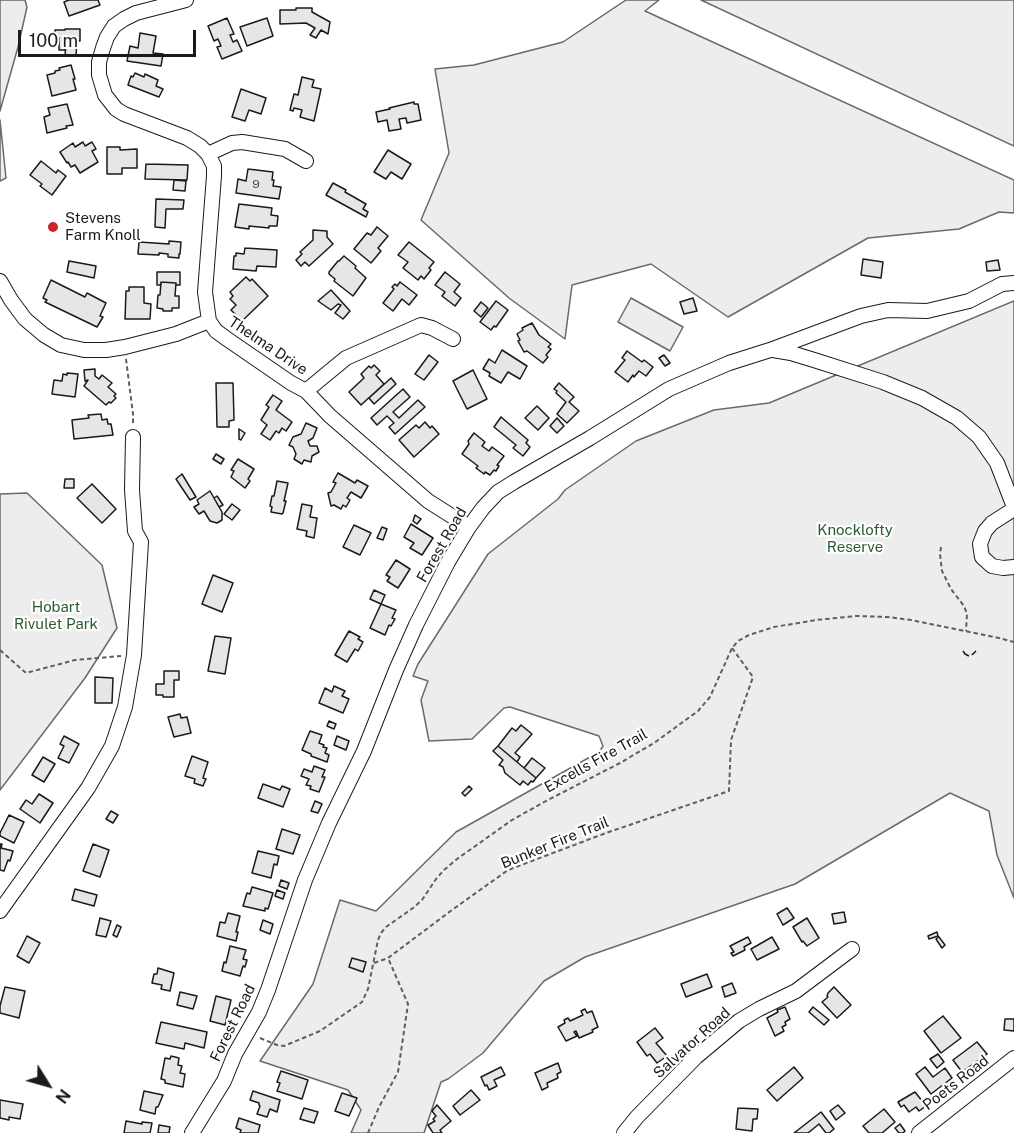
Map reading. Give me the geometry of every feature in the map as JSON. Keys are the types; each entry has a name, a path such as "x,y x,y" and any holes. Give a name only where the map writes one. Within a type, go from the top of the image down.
{"street":[{"path":"186,0 135,13 114,27 103,48 99,75 105,95 116,109 187,138 208,154 214,176 205,292 209,321"},
{"path":"208,154 231,143 242,142 285,149 306,160"},
{"name":"Thelma Drive","path":"0,281 25,318 44,335 61,345 84,350 106,351 125,347 176,334 209,321 226,339 306,391 330,416 420,495 469,527"},
{"name":"Forest Road","path":"192,1133 224,1081 235,1054 248,1033 268,990 305,880 329,823 364,751 396,670 448,562 469,527 498,492 669,389 729,363 771,350 861,316 888,310 927,311 969,301 1002,284 1014,283"},
{"path":"306,391 346,358 422,325 453,339"},
{"path":"771,350 883,382 922,398 957,418 979,437 997,463 1014,508 992,523 985,531 980,544 982,557 992,566 1014,567"},
{"path":"0,911 88,788 112,746 125,706 134,655 141,542 135,531 132,490 133,437"},
{"name":"Salvator Road","path":"624,1133 696,1057 739,1021 796,991 852,949"},
{"name":"Poets Road","path":"919,1133 1014,1058"}],"path":[{"path":"125,347 133,414 133,437"},
{"path":"941,547 942,571 951,589 964,606 967,614 966,631"},
{"path":"732,648 738,641 774,627 856,616 888,617 1014,642"},
{"name":"Excells Fire Trail","path":"248,1033 284,1046 320,1031 362,1002 368,989 378,940 386,927 422,900 436,879 457,859 512,820 620,763 654,743 698,711 710,697 732,648"},
{"name":"Bunker Fire Trail","path":"374,963 388,958 508,870 606,833 729,791 731,740 753,677 732,648"},
{"path":"0,650 26,673 75,660 134,655"},
{"path":"368,1133 398,1072 408,1004 388,958"}],"shaded area":[{"path":"0,0 25,0 27,7 0,111"},
{"path":"626,0 659,0 645,11 1014,180 1014,213 999,212 959,229 868,238 728,317 651,264 572,285 565,339 509,298 421,220 449,153 435,69 474,65 563,42"},
{"path":"701,0 1014,0 1014,146"},
{"path":"0,120 6,178 0,181"},
{"path":"631,298 683,327 670,351 618,322"},
{"name":"Knocklofty Reserve","path":"1014,301 1014,898 997,855 989,811 950,793 795,884 585,957 544,981 483,1053 441,1082 424,1133 351,1133 361,1110 348,1090 260,1061 313,984 340,900 376,911 456,832 599,752 603,746 599,736 510,707 504,708 472,739 429,741 421,700 428,681 413,676 418,664 488,554 558,499 565,490 636,441 714,410 769,403"},
{"name":"Hobart Rivulet Park","path":"27,493 102,565 117,628 85,678 0,790 0,494"}],"building":[{"path":"98,0 100,5 69,16 64,2"},
{"path":"296,8 312,8 312,12 330,22 328,34 321,30 316,38 310,35 315,28 306,23 280,24 280,10 296,10"},
{"path":"227,18 234,34 230,35 233,42 237,40 242,51 222,59 217,47 221,46 218,39 214,41 208,26"},
{"path":"267,18 273,36 247,46 240,27"},
{"path":"80,29 80,41 73,40 73,44 65,44 65,50 59,50 59,38 55,38 55,30"},
{"path":"140,33 156,36 153,53 163,54 161,66 127,61 130,46 138,48"},
{"path":"73,41 77,41 76,56 65,55 66,45 73,45"},
{"path":"71,65 76,90 52,96 47,75 55,73 60,70 59,68"},
{"path":"135,73 144,77 145,74 158,80 156,86 163,89 159,97 128,85 131,76 133,77"},
{"path":"302,77 314,80 312,87 321,89 314,121 300,117 302,110 294,108 293,111 290,110 294,94 298,95"},
{"path":"241,89 266,98 261,114 249,110 245,121 232,117"},
{"path":"414,102 418,104 421,120 407,123 406,118 399,119 401,129 389,131 387,120 378,122 376,112"},
{"path":"67,104 73,125 47,133 44,117 50,115 48,108"},
{"path":"83,142 85,146 92,142 96,149 92,151 98,162 80,173 75,165 71,167 67,163 60,152 73,143 75,147"},
{"path":"107,147 120,147 120,150 137,149 137,168 122,168 122,174 107,174"},
{"path":"388,150 411,164 402,179 391,172 386,179 374,172"},
{"path":"41,161 56,173 58,170 66,176 52,195 30,175"},
{"path":"146,164 188,165 187,180 145,179"},
{"path":"248,169 273,172 273,186 281,187 279,199 236,193 238,179 246,181"},
{"path":"174,180 186,181 185,191 173,190"},
{"path":"333,183 366,204 363,209 368,212 366,217 326,195"},
{"path":"156,199 184,200 183,209 166,209 165,228 155,227"},
{"path":"239,204 272,208 271,215 278,216 277,226 269,226 269,228 249,226 249,229 235,227"},
{"path":"377,227 388,236 378,248 381,251 371,263 354,249 367,233 371,235"},
{"path":"313,230 327,231 327,237 333,244 309,266 305,262 301,266 296,260 302,254 300,252 313,240"},
{"path":"169,241 181,242 179,258 159,253 159,255 138,254 139,242 169,244"},
{"path":"409,242 434,262 424,279 421,276 418,280 403,268 408,262 398,255"},
{"path":"245,248 277,250 276,267 257,266 256,271 233,269 234,256 236,253 244,254"},
{"path":"344,256 366,278 353,296 329,274"},
{"path":"863,259 883,262 881,278 861,275"},
{"path":"998,260 1000,270 987,271 986,262"},
{"path":"69,261 96,266 94,278 67,272"},
{"path":"157,272 180,272 180,285 161,282 161,285 157,285"},
{"path":"445,272 460,284 454,292 461,298 455,306 442,296 445,292 435,285"},
{"path":"246,277 250,281 252,279 268,296 242,321 231,310 236,305 230,299 233,296 230,292"},
{"path":"51,280 85,297 87,293 106,303 100,316 103,317 97,327 45,302 47,300 43,298"},
{"path":"161,282 176,283 175,296 179,296 179,308 163,311 157,308"},
{"path":"400,282 417,295 409,305 402,299 393,311 383,303 394,289 392,287 395,284 397,286"},
{"path":"129,287 144,287 144,303 151,304 150,319 125,319 126,291 129,291"},
{"path":"331,290 350,311 343,319 335,313 341,305 338,304 331,310 318,301"},
{"path":"693,298 697,311 684,314 680,302"},
{"path":"496,301 508,310 496,327 494,326 491,330 480,322"},
{"path":"481,302 488,308 481,317 474,311"},
{"path":"532,323 539,335 551,344 548,347 551,349 546,355 548,357 543,363 527,351 524,352 518,341 520,340 517,334 523,330 522,328"},
{"path":"502,350 527,366 520,379 508,372 501,383 489,376 490,373 483,369 489,359 495,363"},
{"path":"627,351 653,367 646,376 639,371 628,382 615,372 625,360 622,358"},
{"path":"429,355 438,362 424,380 415,374"},
{"path":"664,355 670,363 665,366 659,358"},
{"path":"374,365 380,371 376,375 384,384 361,405 349,392 364,378 361,374 369,366 371,368"},
{"path":"95,369 95,376 99,379 102,375 112,383 108,387 116,394 114,396 116,398 106,405 84,386 88,380 85,381 84,370"},
{"path":"473,370 487,399 467,409 453,381"},
{"path":"67,373 78,374 75,397 52,394 54,380 62,381 63,374 67,375"},
{"path":"391,378 396,384 374,404 369,398"},
{"path":"216,383 233,383 234,420 229,421 229,427 217,427"},
{"path":"559,383 574,397 569,402 579,411 567,423 557,414 566,402 554,389"},
{"path":"403,389 410,397 393,412 399,418 418,400 425,407 395,434 389,427 394,423 387,416 377,425 371,418"},
{"path":"273,395 282,401 276,410 292,422 286,431 282,428 279,433 276,431 270,440 261,434 267,425 261,420 269,407 266,405"},
{"path":"537,406 549,418 538,430 525,418"},
{"path":"101,414 102,420 107,419 108,424 111,424 113,435 74,439 72,420"},
{"path":"501,417 528,440 526,443 530,447 523,456 513,448 516,445 494,427"},
{"path":"557,418 564,426 557,433 550,426"},
{"path":"425,422 439,434 414,457 399,440 416,425 419,428"},
{"path":"306,423 317,428 313,438 308,441 310,446 317,446 319,452 312,456 311,462 304,460 302,464 294,459 296,454 293,447 289,445 293,437 301,434"},
{"path":"239,429 245,433 241,440 239,439"},
{"path":"474,433 485,442 482,446 489,451 492,447 504,456 497,465 499,466 496,471 494,470 490,475 476,468 478,466 462,454"},
{"path":"216,454 224,459 221,464 213,459"},
{"path":"238,459 254,469 245,488 231,477 234,471 231,470"},
{"path":"338,473 355,483 357,480 368,486 361,498 351,492 347,498 350,500 346,507 343,505 341,509 334,505 331,506 328,493 336,483 333,482"},
{"path":"182,474 196,497 190,500 176,479"},
{"path":"65,479 74,479 74,488 64,488"},
{"path":"277,481 288,483 282,514 271,512 272,507 270,506"},
{"path":"92,484 116,509 102,523 77,498"},
{"path":"210,491 222,512 222,520 217,523 210,521 204,511 199,514 194,507 199,504 197,500"},
{"path":"217,496 223,505 219,507 214,498"},
{"path":"232,504 240,510 232,520 224,514"},
{"path":"302,504 312,506 310,517 317,518 314,538 306,536 307,531 297,529"},
{"path":"415,515 421,519 417,524 413,521"},
{"path":"411,524 433,538 422,555 410,548 414,543 404,537"},
{"path":"354,525 371,533 360,555 343,547"},
{"path":"382,527 387,529 383,540 377,538"},
{"path":"396,560 410,569 398,588 387,581 390,577 386,575"},
{"path":"213,575 233,583 222,612 202,604"},
{"path":"374,590 385,595 381,604 370,599"},
{"path":"381,604 396,610 392,618 395,619 391,626 389,625 385,635 370,628"},
{"path":"349,631 360,637 358,639 363,642 358,651 355,649 347,662 335,655"},
{"path":"215,636 231,638 225,674 208,671"},
{"path":"164,671 179,671 179,680 174,680 174,697 156,695 156,684 164,684"},
{"path":"95,677 113,678 112,703 95,703"},
{"path":"334,686 345,691 342,696 349,699 343,713 319,703 325,688 332,692"},
{"path":"180,714 181,718 187,717 191,733 174,737 168,717"},
{"path":"329,721 336,724 334,729 327,726"},
{"path":"521,725 532,734 515,753 520,757 517,762 498,746 512,728 516,731"},
{"path":"310,731 322,735 319,743 327,748 325,753 329,755 327,762 302,750"},
{"path":"64,736 79,744 69,763 58,758 64,746 60,744"},
{"path":"337,736 349,741 346,750 334,745"},
{"path":"498,746 536,778 533,782 531,781 528,785 523,781 520,785 505,773 503,767 499,765 503,760 493,751"},
{"path":"192,756 208,762 203,786 194,783 195,779 185,776"},
{"path":"43,757 55,764 44,782 32,775"},
{"path":"532,758 545,768 536,778 524,768"},
{"path":"314,766 325,770 322,777 325,777 319,792 310,789 311,786 306,785 309,779 301,776 304,769 312,772"},
{"path":"263,784 280,790 282,786 290,789 283,807 258,798"},
{"path":"469,786 472,789 465,796 462,793"},
{"path":"39,794 53,803 40,823 20,809 26,800 32,804"},
{"path":"315,801 322,804 318,813 311,811"},
{"path":"111,811 118,815 113,823 106,819"},
{"path":"9,815 24,822 14,843 0,836"},
{"path":"282,829 300,835 293,854 276,849"},
{"path":"0,844 2,844 1,848 13,851 4,871 0,870"},
{"path":"93,844 109,850 100,877 83,871"},
{"path":"258,851 279,856 277,865 274,864 271,878 252,873"},
{"path":"281,880 289,883 287,889 279,886"},
{"path":"252,887 273,893 268,909 265,908 265,911 243,906 247,893 250,894"},
{"path":"75,889 97,895 94,906 72,900"},
{"path":"277,890 285,893 283,899 275,896"},
{"path":"787,908 794,918 783,925 777,914"},
{"path":"844,912 846,922 834,924 832,914"},
{"path":"228,913 240,916 236,941 217,936 220,922 225,923"},
{"path":"100,918 111,921 106,937 96,935"},
{"path":"807,918 819,938 807,946 793,927"},
{"path":"263,920 273,924 270,934 260,930"},
{"path":"117,925 121,927 117,937 113,935"},
{"path":"937,932 938,936 929,939 928,936"},
{"path":"27,936 40,943 29,963 17,956"},
{"path":"748,937 751,943 744,947 745,950 733,956 731,953 734,952 730,946"},
{"path":"772,937 779,949 757,960 751,949"},
{"path":"939,937 945,945 942,948 936,939"},
{"path":"230,946 246,950 243,959 247,960 240,976 222,971"},
{"path":"352,958 366,962 363,972 349,967"},
{"path":"158,968 174,973 170,991 161,989 162,985 152,983"},
{"path":"707,974 712,987 686,997 681,984"},
{"path":"732,983 736,993 725,997 722,987"},
{"path":"5,987 25,991 19,1018 0,1013"},
{"path":"834,987 851,1005 837,1018 822,1002"},
{"path":"180,992 197,996 193,1009 177,1005"},
{"path":"216,996 231,1000 225,1025 210,1021"},
{"path":"785,1007 790,1019 782,1027 784,1031 775,1036 767,1018"},
{"path":"813,1007 829,1020 824,1025 809,1012"},
{"path":"585,1009 587,1013 592,1011 598,1027 592,1030 593,1032 579,1038 576,1031 574,1032 577,1036 566,1041 558,1027 568,1018 570,1021 583,1015 581,1011"},
{"path":"943,1016 961,1038 941,1053 924,1031"},
{"path":"1005,1019 1014,1019 1014,1031 1004,1030"},
{"path":"161,1022 207,1032 204,1048 185,1043 184,1049 156,1043"},
{"path":"655,1028 663,1038 656,1043 667,1056 657,1063 650,1054 647,1056 637,1042"},
{"path":"977,1042 987,1054 962,1072 953,1060"},
{"path":"938,1054 944,1062 937,1068 930,1059"},
{"path":"171,1056 179,1058 178,1065 182,1066 180,1073 185,1074 183,1087 165,1083 165,1080 161,1079 165,1058 170,1059"},
{"path":"558,1063 561,1072 557,1074 558,1078 547,1083 548,1087 542,1090 535,1073"},
{"path":"501,1067 505,1075 494,1080 497,1086 489,1090 481,1077"},
{"path":"794,1067 803,1078 777,1101 767,1090"},
{"path":"925,1067 933,1077 945,1068 952,1078 931,1094 916,1074"},
{"path":"281,1071 308,1080 302,1099 277,1091"},
{"path":"471,1090 480,1100 460,1115 453,1106"},
{"path":"144,1091 163,1095 155,1114 140,1110"},
{"path":"253,1091 280,1100 277,1112 270,1109 267,1117 257,1114 259,1103 250,1100"},
{"path":"915,1092 926,1106 919,1111 916,1107 909,1112 904,1105 901,1107 898,1102"},
{"path":"342,1093 357,1098 349,1116 335,1111"},
{"path":"0,1100 23,1104 20,1119 0,1118"},
{"path":"437,1105 451,1121 440,1130 442,1133 433,1133 428,1125 435,1121 433,1119 436,1116 432,1111"},
{"path":"838,1105 845,1113 836,1120 830,1111"},
{"path":"304,1108 318,1112 314,1123 300,1119"},
{"path":"738,1108 758,1109 757,1119 753,1119 752,1131 736,1129"},
{"path":"884,1109 895,1122 882,1133 869,1133 863,1126"},
{"path":"821,1112 834,1129 829,1133 826,1133 819,1124 808,1133 794,1133"},
{"path":"239,1118 260,1125 258,1133 240,1133 241,1130 236,1128"},
{"path":"126,1121 152,1123 150,1133 124,1133"},
{"path":"900,1124 905,1131 903,1133 899,1133 895,1128"},
{"path":"159,1125 170,1127 169,1133 158,1133"}],"fence":[{"path":"963,651 969,656 976,651"}],"place":[{"name":"Stevens Farm Knoll","path":"53,227"}]}
